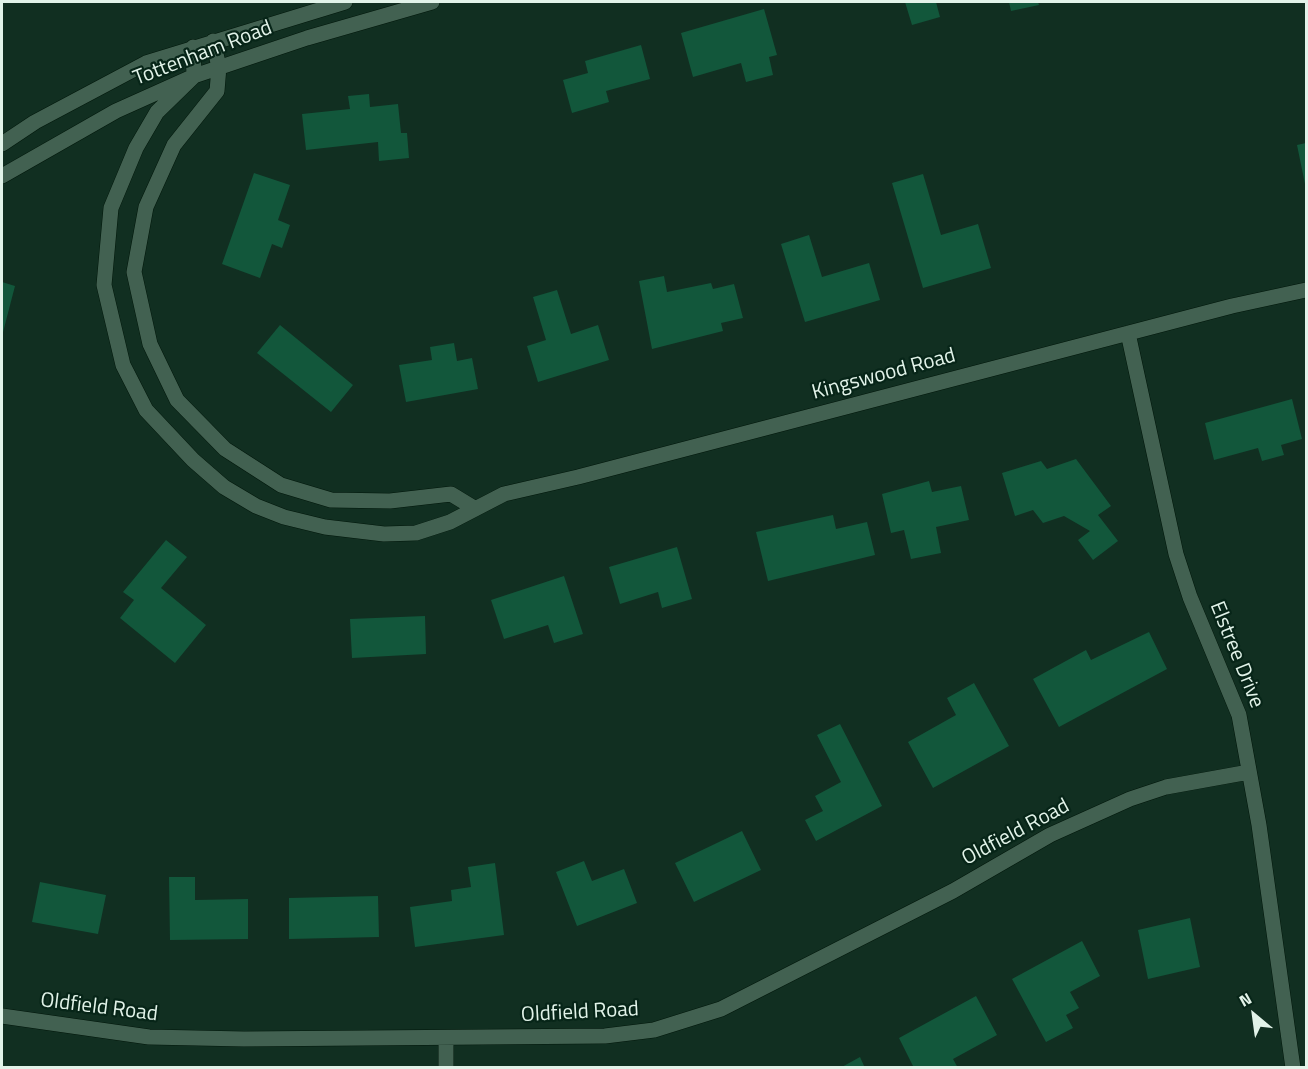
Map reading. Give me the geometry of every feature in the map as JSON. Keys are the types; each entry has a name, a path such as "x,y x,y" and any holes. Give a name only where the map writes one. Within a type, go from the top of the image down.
{"street":[{"name":"Tottenham Road","path":"2,144 35,122 146,63 345,2"},
{"name":"Tottenham Road","path":"2,176 116,111 194,76 307,38 432,2"},
{"path":"213,41 219,68 217,91 174,145 146,207 134,272 150,344 177,400 225,449 281,485 331,500 390,501 451,494 474,507"},
{"path":"193,47 194,76"},
{"name":"Kingswood Road","path":"194,76 158,112 136,148 111,208 104,285 123,365 146,410 193,460 224,487 256,506 284,517 325,527 384,534 416,533 450,522 474,507 504,494 578,477 1128,333 1306,290"},
{"name":"Elstree Drive","path":"1128,333 1176,554 1190,597 1239,715 1259,825 1293,1068"},
{"name":"Oldfield Road","path":"2,1016 148,1037 446,1039 622,1035 654,1030 699,1017 858,940 1050,835 1130,799 1185,783 1249,772"},
{"path":"446,1039 446,1068"}],"building":[{"path":"905,2 936,2 940,17 912,25"},
{"path":"1009,2 1038,2 1039,5 1011,11"},
{"path":"764,9 777,55 769,57 773,75 746,82 741,63 693,77 681,33"},
{"path":"641,45 650,79 606,91 609,102 572,113 563,80 588,73 585,61"},
{"path":"369,94 370,107 398,104 401,133 407,133 409,158 379,161 378,142 306,150 302,114 350,109 348,96"},
{"path":"1306,143 1306,184 1305,184 1297,145"},
{"path":"254,173 290,185 278,220 290,225 282,248 272,244 260,278 222,264"},
{"path":"923,174 941,235 978,224 991,268 923,288 892,183"},
{"path":"809,235 822,277 869,263 880,300 805,322 781,244"},
{"path":"664,276 667,292 711,283 713,289 734,284 743,318 721,323 723,331 652,349 639,281"},
{"path":"2,282 15,286 2,336"},
{"path":"557,290 571,334 598,325 609,360 538,382 527,346 546,340 533,297"},
{"path":"280,325 353,385 331,412 257,353"},
{"path":"454,343 457,361 472,358 478,389 406,402 399,365 432,360 430,347"},
{"path":"1292,399 1302,439 1281,445 1284,455 1262,461 1258,448 1214,460 1205,423"},
{"path":"1076,459 1111,506 1098,515 1118,541 1093,560 1078,540 1090,531 1064,516 1043,523 1033,510 1015,516 1002,473 1041,461 1047,469"},
{"path":"929,481 932,492 961,486 969,520 936,527 941,553 911,559 904,530 891,533 882,494"},
{"path":"833,515 836,529 867,522 875,555 768,581 756,532"},
{"path":"166,540 187,557 161,588 206,625 175,663 120,618 134,600 123,592"},
{"path":"677,547 692,599 662,608 658,592 620,604 609,567"},
{"path":"564,576 583,634 554,643 548,625 504,639 491,600"},
{"path":"425,616 426,654 352,658 350,619"},
{"path":"1149,632 1167,669 1059,727 1033,679 1086,650 1091,660"},
{"path":"974,683 1009,746 933,788 908,742 956,715 947,698"},
{"path":"840,724 882,806 816,841 805,820 823,811 815,796 841,782 817,735"},
{"path":"742,831 761,870 694,902 675,863"},
{"path":"584,861 592,881 624,869 637,903 577,926 556,872"},
{"path":"495,863 504,935 415,947 410,907 452,901 451,890 471,887 468,867"},
{"path":"169,877 195,877 195,900 248,899 248,939 170,940"},
{"path":"40,882 106,895 98,934 32,922"},
{"path":"378,896 379,937 289,939 289,898"},
{"path":"1190,918 1200,967 1148,979 1138,930"},
{"path":"1082,941 1100,976 1070,992 1079,1008 1066,1015 1073,1028 1046,1042 1012,979"},
{"path":"976,996 997,1035 953,1059 958,1068 914,1068 899,1038"},
{"path":"860,1057 865,1068 840,1068"}]}
